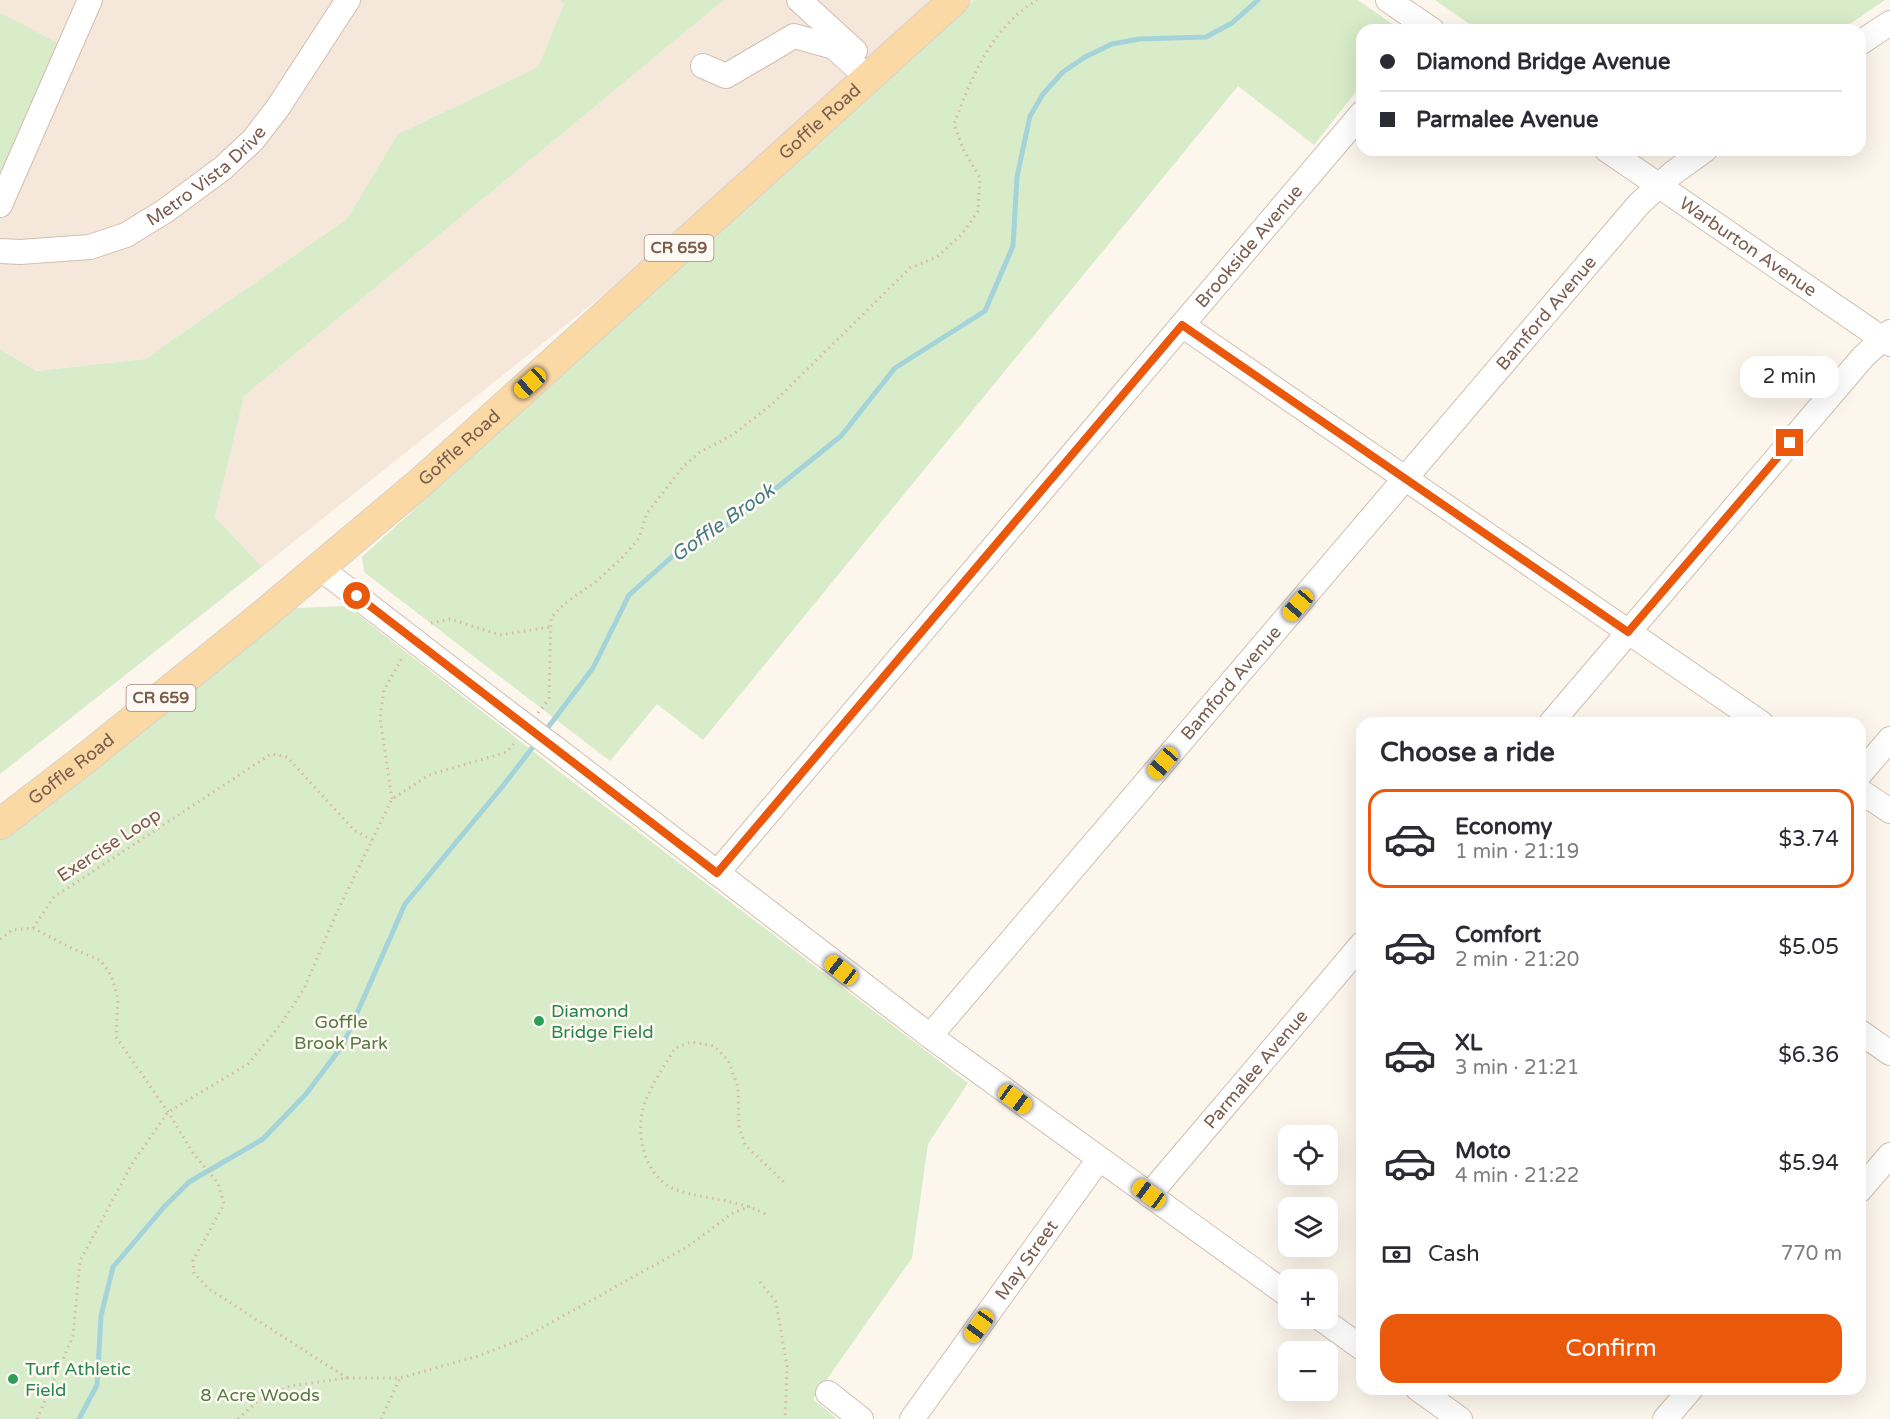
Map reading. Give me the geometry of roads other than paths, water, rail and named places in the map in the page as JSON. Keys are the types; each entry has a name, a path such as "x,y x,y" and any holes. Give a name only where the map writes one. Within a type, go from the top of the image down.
{"main road":[{"name":"Goffle Road","path":"0,824 114,736 320,567 459,448 954,0"}],"street":[{"path":"0,205 90,0"},
{"name":"Metro Vista Drive","path":"0,251 20,252 90,247 126,235 165,211 223,168 253,140 277,108 348,0"},
{"path":"799,0 872,74"},
{"path":"1388,0 1423,24"},
{"path":"1866,39 1890,23"},
{"path":"703,66 726,76 794,36 834,48 872,74"},
{"name":"Brookside Avenue","path":"717,873 1356,120"},
{"name":"Warburton Avenue","path":"1616,156 1887,338"},
{"name":"Bamford Avenue","path":"930,1036 1639,204 1658,185 1697,156"},
{"path":"1182,325 1752,717"},
{"path":"1556,717 1863,357 1887,338"},
{"path":"320,567 930,1036 1278,1288"},
{"path":"1866,767 1890,739"},
{"path":"1866,795 1890,811"},
{"name":"Parmalee Avenue","path":"1149,1194 1356,951"},
{"path":"1866,1036 1890,1053"},
{"path":"1866,1183 1890,1155"},
{"name":"May Street","path":"912,1419 1099,1159"},
{"path":"1335,1329 1356,1344"},
{"path":"828,1393 861,1419"},
{"path":"1426,1395 1460,1419"},
{"path":"1665,1419 1686,1395"}],"waterway":[{"name":"Goffle Brook","path":"543,734 593,668 629,595 684,546 726,526 841,436 895,368 985,311 1013,246 1017,177 1030,116 1043,94 1063,72 1085,57 1112,44 1139,39 1206,37 1232,23 1258,0"},
{"name":"Goffle Brook","path":"79,1419 97,1385 101,1316 113,1267 164,1207 189,1182 263,1139 306,1094 343,1045 405,904 536,743"}],"place":[{"name":"Diamond Bridge Field","path":"539,1021"},
{"name":"Turf Athletic Field","path":"13,1379"}],"park label":[{"name":"Goffle Brook Park","path":"341,1032"},
{"name":"8 Acre Woods","path":"260,1395"}]}
